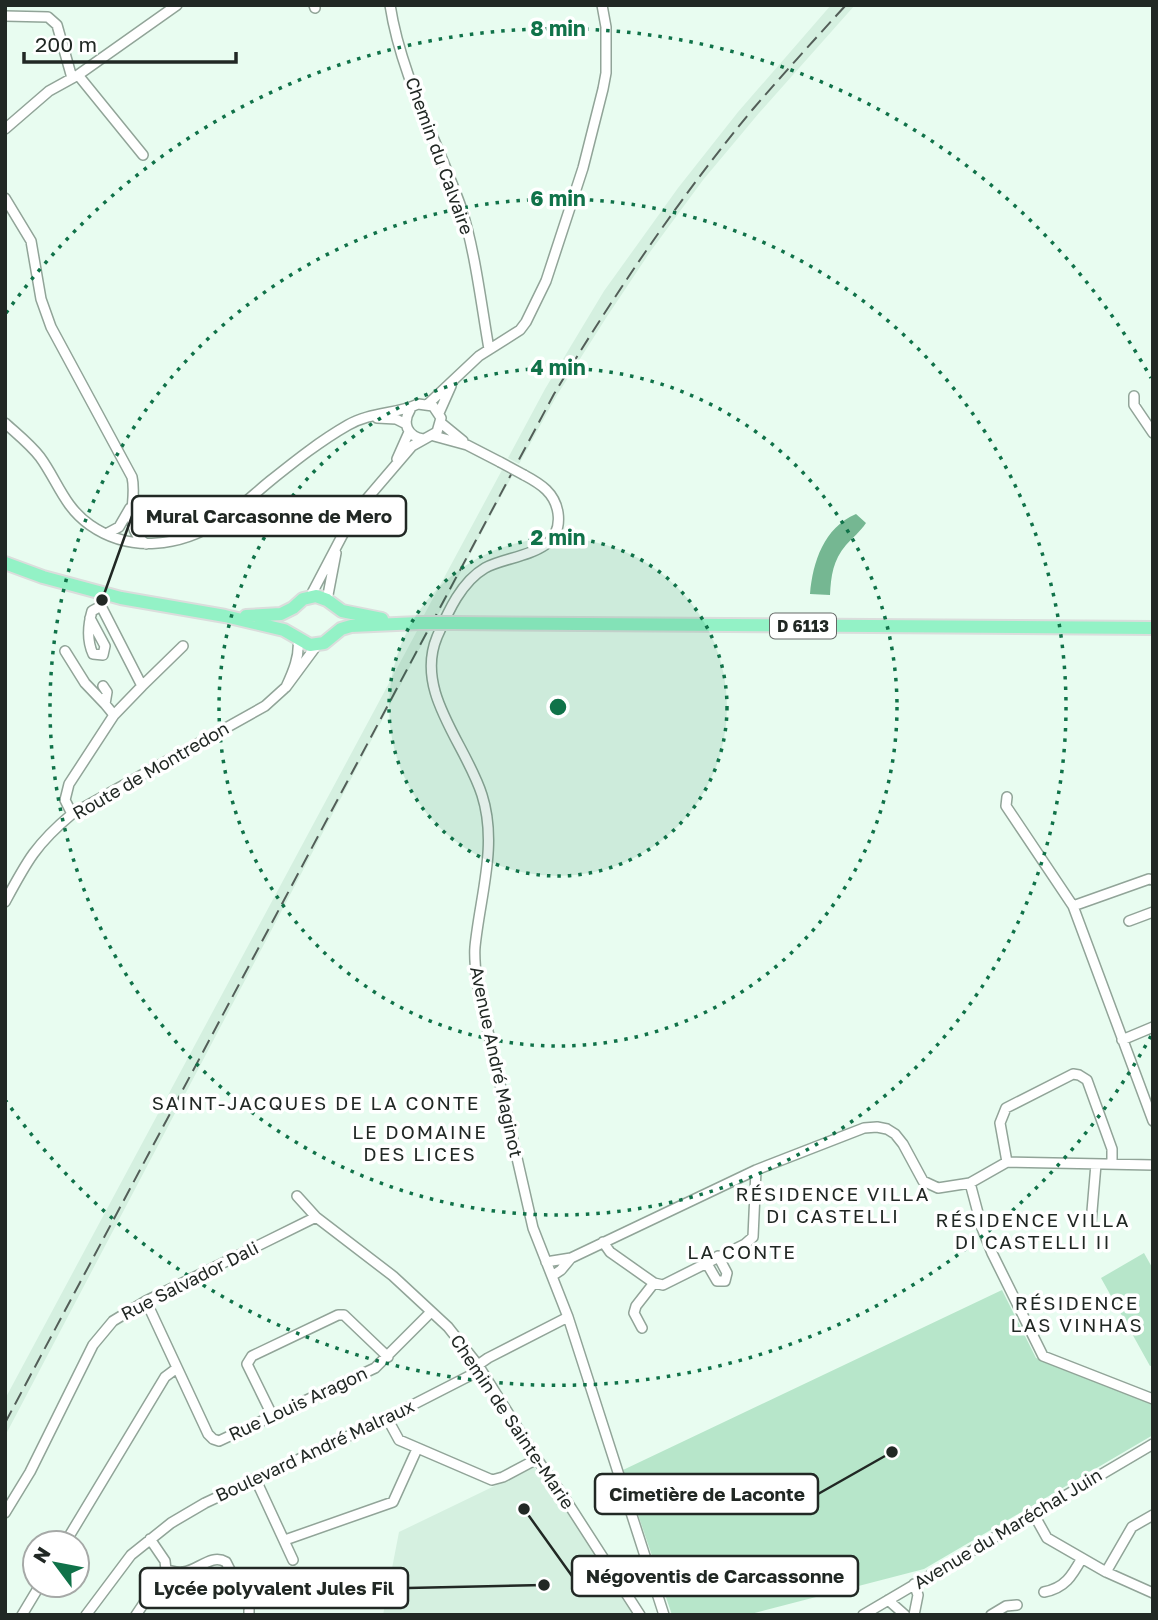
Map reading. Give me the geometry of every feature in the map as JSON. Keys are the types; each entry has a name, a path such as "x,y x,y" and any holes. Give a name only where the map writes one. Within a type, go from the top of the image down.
{"main road":[{"path":"5,563 43,577 121,598 225,616 284,630 304,643 324,643 335,633 339,620 330,603 310,597 281,614 225,616"},
{"name":"D 6113","path":"330,603 342,611 419,623"},
{"path":"293,608 290,622 296,637"},
{"name":"D 6113","path":"335,633 351,626 419,623 1153,628"}],"street":[{"path":"5,129 49,91 75,77 177,5"},
{"name":"Chemin du Calvaire","path":"390,5 393,24 410,76 468,233 489,349"},
{"path":"5,423 42,459 65,501 78,516 106,534 146,544 168,543 206,530 223,520 317,444 352,422 391,410 410,410 418,404 428,404 489,349 512,337 526,322 546,281 583,168 603,89 606,35 602,5"},
{"path":"5,16 48,17 54,20 75,77 143,155"},
{"path":"5,198 31,241 41,299 51,327 132,477 135,490 132,526 130,533 123,540"},
{"path":"433,436 443,401 456,377"},
{"path":"1133,396 1133,405 1153,433"},
{"path":"428,404 467,445"},
{"path":"394,466 410,410"},
{"path":"369,418 387,418 407,428 412,436 423,439"},
{"path":"310,597 353,515 412,446 433,436 467,445"},
{"name":"Avenue André Maginot","path":"467,445 541,485 556,502 559,520 547,544 529,554 486,568 469,581 458,595 431,655 430,673 436,697 477,778 489,828 489,855 475,949 476,979 533,1228 568,1317 664,1615"},
{"path":"123,540 119,536 119,527 134,500"},
{"path":"132,526 134,532 146,544"},
{"path":"106,534 119,527"},
{"path":"330,603 338,542"},
{"path":"90,618 92,611 101,606 142,686"},
{"path":"286,687 294,670 299,648 296,637"},
{"name":"Route de Montredon","path":"5,902 36,848 72,814 265,706 286,687 317,645"},
{"path":"72,814 65,800 69,784 114,715 183,646"},
{"path":"65,651 85,683 114,715"},
{"path":"103,686 107,692 105,704"},
{"path":"1007,797 1006,806 1073,906 1153,1121"},
{"path":"1073,906 1149,878 1153,880"},
{"path":"1129,921 1153,912"},
{"path":"1122,1040 1153,1027"},
{"path":"1007,1162 1000,1124 1006,1108 1073,1074 1079,1074 1087,1080 1112,1149 1112,1163"},
{"path":"552,1276 561,1263 603,1242 756,1170 864,1128 877,1127 895,1134 923,1181 930,1186 950,1188 970,1183 1007,1162 1153,1165"},
{"path":"1091,1223 1096,1164"},
{"path":"603,1242 610,1252 654,1283 663,1285 745,1244 753,1237 756,1170"},
{"path":"970,1183 992,1253 1042,1356 1153,1399"},
{"name":"Chemin de Sainte-Marie","path":"297,1196 316,1217 393,1276 448,1327 478,1365 640,1615"},
{"name":"Rue Salvador Dali","path":"5,1513 30,1472 93,1345 113,1321 146,1301 316,1217"},
{"path":"706,1262 717,1281 725,1281 727,1273 718,1256"},
{"path":"546,1262 561,1263"},
{"path":"642,1328 634,1313 636,1306 654,1283"},
{"name":"Rue Louis Aragon","path":"146,1301 213,1440 219,1441 375,1368 431,1312"},
{"path":"272,1415 247,1364 252,1356 338,1315 344,1315 388,1357"},
{"name":"Boulevard André Malraux","path":"86,1615 131,1555 171,1523 255,1478 387,1418 473,1374 478,1365 568,1317"},
{"path":"73,1529 165,1377 177,1368"},
{"path":"387,1418 396,1437 492,1480 537,1459"},
{"name":"Avenue du Maréchal Juin","path":"863,1615 1153,1444"},
{"path":"285,1540 393,1502 418,1449"},
{"path":"255,1478 293,1560"},
{"path":"1033,1513 1047,1538 1106,1572 1153,1593"},
{"path":"1106,1572 1132,1527 1153,1515"},
{"path":"136,1615 166,1570 165,1562 150,1539"},
{"path":"1044,1592 1069,1581 1082,1558"},
{"path":"166,1570 186,1572 214,1559 221,1559 226,1562 249,1608 249,1615"},
{"path":"914,1584 918,1595 914,1615"},
{"path":"22,1615 32,1599"},
{"path":"888,1600 905,1615"},
{"path":"991,1615 1006,1606 1017,1605"}],"shaded area":[{"path":"831,5 855,5 703,180 606,318 557,395 519,464 508,458 545,389 604,291 678,188 738,112"},
{"path":"502,470 512,476 438,615 424,615"},
{"path":"856,514 866,523 835,562 830,595 810,594 817,558 822,547 836,528"},
{"path":"418,629 430,629 5,1436 5,1399"},
{"path":"1144,1253 1153,1269 1153,1365 1150,1366 1101,1278"},
{"path":"1002,1290 1036,1358 1153,1401 1153,1435 924,1569 747,1615 672,1615 623,1470"},
{"path":"534,1467 546,1480 635,1615 383,1615 399,1532"}],"railway":[{"path":"5,1423 554,394 624,284 699,177 753,109 846,5"}],"place":[{"name":"Mural Carcasonne de Mero","path":"102,600"},
{"name":"Cimetière de Laconte","path":"892,1452"},
{"name":"Négoventis de Carcassonne","path":"524,1509"},
{"name":"Lycée polyvalent Jules Fil","path":"544,1585"}],"district":[{"name":"SAINT-JACQUES DE LA CONTE","path":"316,1103"},
{"name":"LE DOMAINE DES LICES","path":"420,1143"},
{"name":"RÉSIDENCE VILLA DI CASTELLI","path":"833,1205"},
{"name":"RÉSIDENCE VILLA DI CASTELLI II","path":"1033,1231"},
{"name":"LA CONTE","path":"742,1252"},
{"name":"RÉSIDENCE LAS VINHAS","path":"1077,1314"}]}
